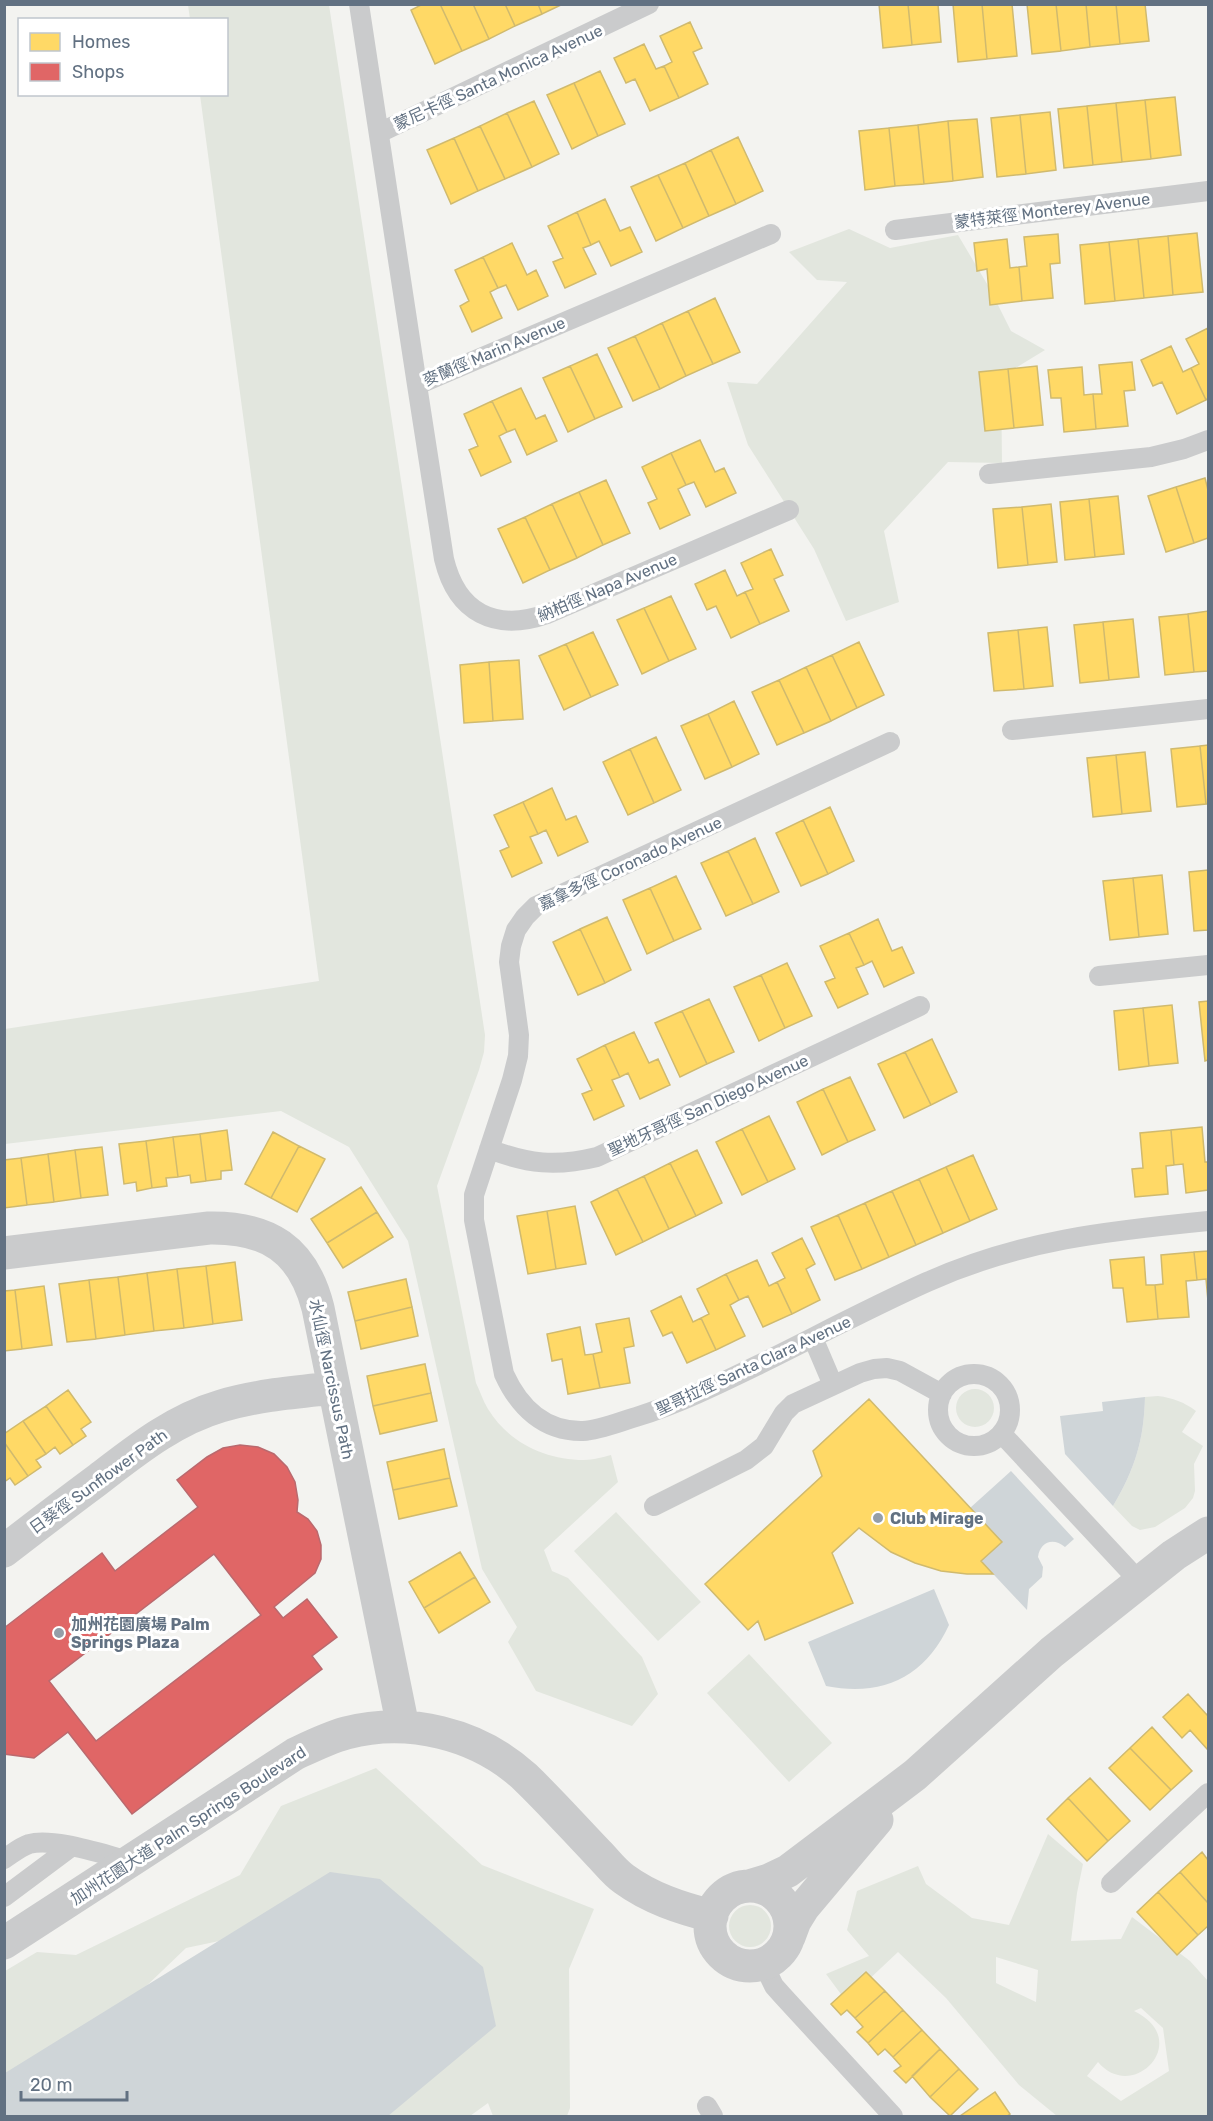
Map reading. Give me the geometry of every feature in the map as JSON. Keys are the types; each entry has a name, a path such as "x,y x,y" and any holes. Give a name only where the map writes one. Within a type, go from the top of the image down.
{"street":[{"name":"水仙徑 Narcissus Path","path":"4,1253 209,1228 231,1228 252,1232 272,1240 290,1253 304,1270 313,1288 403,1727"},
{"name":"日葵徑 Sunflower Path","path":"4,1551 138,1448 191,1417 219,1406 249,1399 334,1388"},
{"path":"915,1775 803,1908 789,1937 776,1956 763,1963 744,1965 724,1956 712,1938 710,1926 716,1905 723,1896 733,1890 770,1880 788,1871 915,1775 1052,1652 1174,1555 1209,1533"},
{"name":"加州花園大道 Palm Springs Boulevard","path":"4,1943 295,1754 346,1733 372,1728 427,1729 480,1746 525,1777 622,1877 642,1891 664,1902 712,1916"},
{"path":"749,1886 771,1892 780,1900 789,1918 789,1937"}],"lane":[{"name":"麥蘭徑 Marin Avenue","path":"359,4 417,385 771,234"},
{"name":"蒙尼卡徑 Santa Monica Avenue","path":"379,133 649,4"},
{"name":"蒙特萊徑 Monterey Avenue","path":"895,230 1209,191"},
{"name":"納柏徑 Napa Avenue","path":"417,385 448,577 459,595 472,608 490,618 509,622 528,620 547,614 789,510"},
{"path":"989,474 1151,457 1209,440"},
{"path":"1012,730 1209,709"},
{"name":"嘉拿多徑 Coronado Avenue","path":"489,1149 518,1056 519,1035 509,962 516,930 525,917 536,906 890,742"},
{"path":"1099,976 1209,965"},
{"name":"聖地牙哥徑 San Diego Avenue","path":"489,1149 532,1162 576,1162 597,1157 920,1006"},
{"name":"聖哥拉徑 Santa Clara Avenue","path":"489,1149 474,1195 474,1220 504,1374 513,1393 526,1409 543,1422 563,1429 584,1431 651,1413 702,1392 927,1282 1024,1247 1113,1231 1209,1221"},
{"path":"813,1338 833,1385"},
{"path":"654,1506 746,1460 764,1446 784,1413 794,1404 874,1369 887,1368 900,1371 942,1394"},
{"path":"980,1374 995,1379 1005,1390 1011,1405 1009,1420 1002,1434 992,1442 980,1446 966,1445 954,1440 945,1431 939,1419 938,1406 942,1394 951,1382 965,1375 980,1374"},
{"path":"1002,1434 1140,1582"},
{"path":"1111,1883 1209,1793"},
{"path":"4,1859 28,1845 40,1842 130,1861"},
{"path":"4,1897 71,1847"},
{"path":"763,1963 774,1986 893,2116"}],"shaded area":[{"path":"188,5 329,5 485,1035 484,1052 479,1070 437,1186 476,1383 488,1409 496,1421 517,1440 542,1453 555,1457 584,1460 611,1455 618,1482 544,1550 552,1571 568,1578 642,1657 658,1694 632,1726 536,1691 508,1642 517,1627 482,1569 408,1241 349,1147 281,1111 5,1144 5,1029 319,981 200,96 228,96 228,18 190,18"},
{"path":"849,229 890,248 958,235 990,289 1011,331 1045,350 1001,377 1002,463 948,462 884,531 899,602 846,621 814,549 748,445 727,382 757,384 847,282 817,280 789,252"},
{"path":"975,1389 988,1395 994,1408 988,1421 975,1427 962,1421 956,1408 962,1395"},
{"path":"1158,1396 1178,1401 1196,1411 1182,1432 1203,1446 1194,1464 1193,1498 1185,1508 1155,1527 1140,1530 1132,1526 1113,1506 1133,1467 1137,1454 1143,1427 1145,1397"},
{"path":"1145,1397 1143,1427 1137,1454 1133,1467 1113,1506 1065,1454 1060,1416 1103,1411 1102,1402"},
{"path":"1011,1471 1074,1539 1065,1547 1052,1542 1041,1548 1038,1557 1043,1567 1042,1577 1029,1589 1027,1610 981,1561 1001,1542 970,1508"},
{"path":"616,1512 701,1602 658,1641 574,1551"},
{"path":"934,1589 949,1625 928,1658 915,1670 884,1685 847,1689 826,1686 808,1642"},
{"path":"749,1654 832,1743 789,1782 707,1693"},
{"path":"376,1768 482,1865 594,1909 569,1969 570,2108 567,2116 493,2116 488,2103 470,2116 377,2116 304,1923 186,1948 91,2039 5,2101 5,1971 37,1952 76,1955 240,1875 281,1806"},
{"path":"1048,1834 1083,1864 1071,1941 1121,1939 1132,1917 1190,1961 1208,1981 1208,2116 1057,2116 1019,2085 946,1998 898,1952 846,2001 826,1974 869,1956 847,1930 857,1891 918,1866 926,1884 972,1918 1009,1925","holes":["996,1957 1038,1970 1036,2002 996,1983","1141,2008 1163,2028 1169,2071 1121,2101 1087,2076 1098,2062 1112,2073 1127,2076 1141,2072 1152,2063 1158,2051 1159,2037 1151,2023 1134,2011"]},
{"path":"330,1872 380,1879 483,1967 496,2026 388,2116 5,2116 5,2073"},
{"path":"750,1905 765,1911 771,1926 765,1941 750,1947 735,1941 729,1926 735,1911"}],"building: Homes":[{"path":"423,4 440,4 462,51 435,64 411,10"},
{"path":"440,4 473,4 489,39 462,51"},
{"path":"473,4 505,4 515,26 489,39"},
{"path":"505,4 538,4 542,14 515,26"},
{"path":"538,4 563,4 542,14"},
{"path":"879,4 908,4 912,45 883,48"},
{"path":"908,4 938,4 941,42 912,45"},
{"path":"953,4 982,4 987,59 958,62"},
{"path":"982,4 1012,4 1017,56 987,59"},
{"path":"1027,4 1056,4 1061,51 1032,54"},
{"path":"1056,4 1086,4 1090,47 1061,51"},
{"path":"1086,4 1116,4 1120,44 1090,47"},
{"path":"1116,4 1145,4 1149,41 1120,44"},
{"path":"690,22 702,48 693,52 708,84 679,98 664,66 672,62 660,36"},
{"path":"644,44 656,69 664,66 679,98 650,111 635,79 626,83 614,58"},
{"path":"600,71 625,124 598,136 574,83"},
{"path":"574,83 598,136 572,149 547,95"},
{"path":"1175,97 1181,155 1151,159 1145,100"},
{"path":"1145,100 1151,159 1122,162 1116,103"},
{"path":"534,101 559,154 532,167 507,113"},
{"path":"1116,103 1122,162 1093,165 1087,106"},
{"path":"1087,106 1093,165 1064,168 1058,109"},
{"path":"1050,112 1056,170 1026,174 1020,115"},
{"path":"507,113 532,167 505,179 480,126"},
{"path":"1020,115 1026,174 997,177 991,118"},
{"path":"977,119 983,177 953,181 948,121"},
{"path":"948,121 953,181 924,184 918,125"},
{"path":"918,125 924,184 895,186 889,128"},
{"path":"480,126 505,179 478,191 454,138"},
{"path":"889,128 895,186 865,190 859,131"},
{"path":"738,137 763,191 736,204 711,150"},
{"path":"454,138 478,191 451,204 427,150"},
{"path":"711,150 736,204 709,216 685,163"},
{"path":"685,163 709,216 683,228 658,175"},
{"path":"658,175 683,228 656,241 631,187"},
{"path":"605,199 620,231 630,227 642,252 611,266 599,241 591,245 577,212"},
{"path":"577,212 591,245 583,248 596,274 565,288 553,262 563,258 548,226"},
{"path":"1197,233 1203,292 1173,295 1168,236"},
{"path":"1058,234 1060,263 1050,264 1053,298 1022,301 1019,267 1027,266 1024,237"},
{"path":"1168,236 1173,295 1144,298 1138,239"},
{"path":"1007,239 1010,268 1019,267 1022,301 990,305 987,269 977,271 974,243"},
{"path":"1138,239 1144,298 1115,301 1109,242"},
{"path":"1109,242 1115,301 1085,304 1080,245"},
{"path":"512,243 527,275 536,270 548,296 518,310 506,285 498,288 483,257"},
{"path":"483,257 498,288 490,292 502,318 472,332 460,306 469,301 455,270"},
{"path":"715,298 740,352 713,364 688,311"},
{"path":"688,311 713,364 686,376 662,323"},
{"path":"662,323 686,376 660,389 635,336"},
{"path":"1208,328 1208,398 1206,400 1191,368 1199,364 1186,339"},
{"path":"635,336 660,389 633,401 608,348"},
{"path":"1171,346 1183,372 1191,368 1206,400 1177,414 1162,382 1153,386 1141,360"},
{"path":"597,354 622,407 595,419 570,366"},
{"path":"1132,362 1135,390 1124,391 1128,426 1096,429 1093,394 1102,394 1099,365"},
{"path":"570,366 595,419 568,432 543,378"},
{"path":"1037,366 1043,425 1014,428 1008,369"},
{"path":"1082,367 1084,395 1093,394 1096,429 1064,432 1061,398 1051,398 1048,370"},
{"path":"1008,369 1014,428 985,431 979,372"},
{"path":"521,388 536,419 545,415 557,441 527,455 515,429 507,432 492,401"},
{"path":"492,401 507,432 499,436 511,462 481,476 469,450 478,446 464,414"},
{"path":"700,440 715,472 724,468 736,493 706,507 694,482 686,485 671,453"},
{"path":"671,453 686,485 678,489 690,515 660,529 648,503 657,499 642,467"},
{"path":"1205,478 1208,490 1208,538 1194,543 1176,487"},
{"path":"606,480 630,533 603,545 579,492"},
{"path":"1176,487 1194,543 1166,552 1148,496"},
{"path":"579,492 603,545 577,558 552,504"},
{"path":"1118,496 1124,554 1095,557 1089,499"},
{"path":"1089,499 1095,557 1065,560 1060,502"},
{"path":"552,504 577,558 550,570 525,517"},
{"path":"1051,504 1057,562 1028,565 1022,507"},
{"path":"1022,507 1028,565 998,568 993,509"},
{"path":"525,517 550,570 523,583 498,529"},
{"path":"771,549 783,575 774,579 789,611 760,624 745,592 753,589 741,563"},
{"path":"725,570 737,596 745,592 760,624 731,638 716,606 707,610 695,584"},
{"path":"671,596 696,649 669,661 644,608"},
{"path":"644,608 669,661 642,674 617,620"},
{"path":"1208,611 1208,671 1194,672 1188,614"},
{"path":"1188,614 1194,672 1165,675 1159,617"},
{"path":"1133,619 1139,677 1109,680 1103,622"},
{"path":"1103,622 1109,680 1080,683 1074,625"},
{"path":"1047,627 1053,686 1024,689 1018,630"},
{"path":"1018,630 1024,689 994,691 988,633"},
{"path":"593,632 618,685 591,697 566,644"},
{"path":"859,642 884,695 857,708 832,655"},
{"path":"566,644 591,697 564,710 539,656"},
{"path":"832,655 857,708 831,721 806,667"},
{"path":"519,660 523,719 493,721 489,662"},
{"path":"489,662 493,721 464,723 460,665"},
{"path":"806,667 831,721 804,733 779,680"},
{"path":"779,680 804,733 777,745 752,692"},
{"path":"734,701 759,754 732,767 708,714"},
{"path":"708,714 732,767 705,779 681,726"},
{"path":"656,737 681,790 654,803 630,749"},
{"path":"1208,745 1208,804 1206,804 1200,746"},
{"path":"1200,746 1206,804 1177,807 1171,749"},
{"path":"630,749 654,803 628,815 603,762"},
{"path":"1145,752 1151,811 1122,814 1116,755"},
{"path":"1116,755 1122,814 1093,817 1087,758"},
{"path":"552,788 566,820 576,816 588,842 558,856 546,830 538,834 523,802"},
{"path":"523,802 538,834 530,837 542,863 512,877 500,851 509,847 494,815"},
{"path":"830,807 854,861 828,874 803,820"},
{"path":"803,820 828,874 801,886 776,833"},
{"path":"755,838 779,892 753,904 728,851"},
{"path":"728,851 753,904 726,916 701,863"},
{"path":"1208,870 1208,930 1194,931 1189,872"},
{"path":"1162,875 1168,934 1139,937 1133,878"},
{"path":"676,876 701,929 674,941 650,888"},
{"path":"1133,878 1139,937 1110,940 1103,881"},
{"path":"650,888 674,941 647,954 623,900"},
{"path":"607,917 631,970 605,983 580,929"},
{"path":"878,919 892,951 902,947 914,973 884,987 872,961 864,965 849,933"},
{"path":"580,929 605,983 578,995 553,942"},
{"path":"849,933 864,965 856,968 868,994 838,1008 825,982 835,978 820,946"},
{"path":"787,963 812,1016 785,1028 761,975"},
{"path":"761,975 785,1028 759,1041 734,987"},
{"path":"709,999 734,1052 707,1064 682,1011"},
{"path":"1208,1001 1208,1060 1205,1061 1199,1002"},
{"path":"1172,1005 1178,1063 1149,1066 1143,1008"},
{"path":"1143,1008 1149,1066 1119,1070 1114,1011"},
{"path":"682,1011 707,1064 680,1077 655,1023"},
{"path":"634,1032 649,1063 658,1059 670,1085 640,1099 628,1073 620,1077 605,1045"},
{"path":"932,1039 957,1092 931,1105 905,1052"},
{"path":"605,1045 620,1077 612,1080 624,1106 594,1120 582,1094 592,1090 577,1059"},
{"path":"905,1052 931,1105 904,1118 878,1064"},
{"path":"850,1077 875,1130 848,1142 823,1089"},
{"path":"823,1089 848,1142 822,1155 797,1102"},
{"path":"769,1116 795,1169 768,1182 742,1129"},
{"path":"1202,1127 1205,1162 1208,1162 1208,1190 1186,1193 1183,1164 1174,1165 1171,1130"},
{"path":"742,1129 768,1182 742,1195 716,1142"},
{"path":"227,1130 232,1170 221,1171 221,1179 206,1181 200,1134"},
{"path":"1171,1130 1174,1165 1166,1166 1168,1194 1135,1197 1132,1169 1143,1168 1140,1133"},
{"path":"273,1132 299,1146 271,1198 245,1184"},
{"path":"200,1134 206,1181 191,1183 190,1175 178,1177 173,1137"},
{"path":"173,1137 178,1177 166,1178 167,1186 152,1188 146,1141"},
{"path":"146,1141 152,1188 137,1191 136,1182 124,1184 119,1144"},
{"path":"299,1146 325,1159 297,1212 271,1198"},
{"path":"102,1147 108,1195 81,1198 75,1150"},
{"path":"75,1150 81,1198 54,1202 48,1154"},
{"path":"697,1150 722,1203 696,1216 670,1163"},
{"path":"48,1154 54,1202 27,1205 21,1158"},
{"path":"973,1155 997,1209 970,1221 946,1167"},
{"path":"21,1158 27,1205 4,1208 4,1160"},
{"path":"670,1163 696,1216 669,1229 644,1176"},
{"path":"946,1167 970,1221 943,1233 919,1179"},
{"path":"644,1176 669,1229 643,1242 617,1189"},
{"path":"919,1179 943,1233 916,1245 892,1191"},
{"path":"361,1187 377,1212 327,1243 311,1219"},
{"path":"617,1189 643,1242 616,1255 591,1202"},
{"path":"892,1191 916,1245 889,1257 865,1203"},
{"path":"865,1203 889,1257 862,1269 838,1215"},
{"path":"575,1206 586,1264 556,1269 547,1211"},
{"path":"547,1211 556,1269 528,1274 517,1216"},
{"path":"377,1212 393,1237 343,1268 327,1243"},
{"path":"838,1215 862,1269 835,1280 811,1227"},
{"path":"802,1238 815,1264 806,1269 820,1300 792,1314 777,1282 785,1278 772,1253"},
{"path":"1208,1251 1208,1301 1206,1279 1197,1280 1194,1252"},
{"path":"1194,1252 1197,1280 1186,1281 1189,1317 1158,1319 1155,1285 1163,1284 1161,1255"},
{"path":"1144,1257 1146,1285 1155,1285 1158,1319 1127,1322 1123,1288 1113,1288 1110,1260"},
{"path":"757,1260 769,1286 777,1282 792,1314 763,1327 748,1296 739,1300 726,1274"},
{"path":"235,1262 242,1320 213,1324 206,1266"},
{"path":"206,1266 213,1324 184,1328 177,1269"},
{"path":"177,1269 184,1328 154,1331 147,1273"},
{"path":"147,1273 154,1331 125,1335 118,1277"},
{"path":"726,1274 739,1300 730,1305 745,1336 716,1350 701,1318 709,1314 697,1289"},
{"path":"118,1277 125,1335 96,1339 89,1280"},
{"path":"406,1279 412,1307 355,1321 348,1292"},
{"path":"89,1280 96,1339 67,1342 59,1284"},
{"path":"44,1286 52,1345 22,1349 15,1290"},
{"path":"15,1290 22,1349 4,1351 4,1291"},
{"path":"681,1296 693,1322 701,1318 716,1350 687,1363 672,1332 663,1336 651,1311"},
{"path":"412,1307 418,1336 361,1349 355,1321"},
{"path":"629,1318 634,1346 624,1348 630,1383 600,1388 593,1354 602,1352 596,1324"},
{"path":"580,1327 585,1355 593,1354 600,1388 568,1394 562,1359 552,1361 547,1334"},
{"path":"425,1364 431,1393 373,1406 367,1376"},
{"path":"68,1390 91,1422 81,1429 86,1436 73,1445 46,1406"},
{"path":"431,1393 437,1421 380,1434 373,1406"},
{"name":"Club Mirage","path":"869,1399 1002,1542 981,1561 993,1574 941,1571 915,1563 891,1552 859,1528 832,1553 853,1603 765,1640 758,1621 748,1630 705,1584 822,1476 813,1451"},
{"path":"46,1406 73,1445 60,1454 55,1447 46,1454 23,1421"},
{"path":"23,1421 46,1454 36,1460 41,1467 28,1476 4,1442 4,1434"},
{"path":"4,1442 28,1476 15,1485 10,1478 4,1482"},
{"path":"444,1449 450,1478 393,1490 387,1462"},
{"path":"450,1478 457,1506 399,1519 393,1490"},
{"path":"460,1552 475,1577 424,1608 409,1582"},
{"path":"475,1577 490,1602 439,1633 424,1608"},
{"path":"1188,1694 1207,1715 1208,1713 1208,1750 1190,1730 1182,1738 1163,1717"},
{"path":"1152,1727 1192,1771 1171,1790 1130,1748"},
{"path":"1130,1748 1171,1790 1150,1810 1109,1768"},
{"path":"1090,1778 1130,1821 1108,1841 1068,1798"},
{"path":"1068,1798 1108,1841 1087,1861 1047,1819"},
{"path":"1202,1852 1208,1860 1208,1903 1180,1872"},
{"path":"1180,1872 1208,1903 1208,1926 1198,1935 1158,1892"},
{"path":"1158,1892 1198,1935 1177,1955 1137,1912"},
{"path":"866,1972 885,1991 855,2018 847,2010 841,2015 831,2004"},
{"path":"885,1991 903,2010 868,2043 857,2032 863,2027 855,2018"},
{"path":"903,2010 922,2030 893,2057 885,2049 878,2055 868,2043"},
{"path":"922,2030 940,2049 906,2083 894,2071 901,2066 893,2057"},
{"path":"940,2049 959,2069 930,2097 912,2076"},
{"path":"959,2069 978,2089 950,2116 930,2097"},
{"path":"995,2092 1010,2114 1007,2116 960,2116"}],"building: Shops":[{"name":"加州花園廣場 Palm Springs Plaza","path":"240,1445 258,1447 274,1454 287,1467 295,1482 297,1512 308,1519 317,1531 321,1545 321,1559 315,1573 274,1607 283,1618 307,1599 337,1637 312,1656 322,1669 132,1814 68,1732 34,1758 4,1754 4,1628 102,1553 115,1571 198,1507 177,1480 223,1448","holes":["214,1554 261,1615 96,1741 49,1681"]}],"place":[{"name":"Club Mirage","path":"878,1518"},
{"name":"加州花園廣場 Palm Springs Plaza","path":"59,1633"}]}
